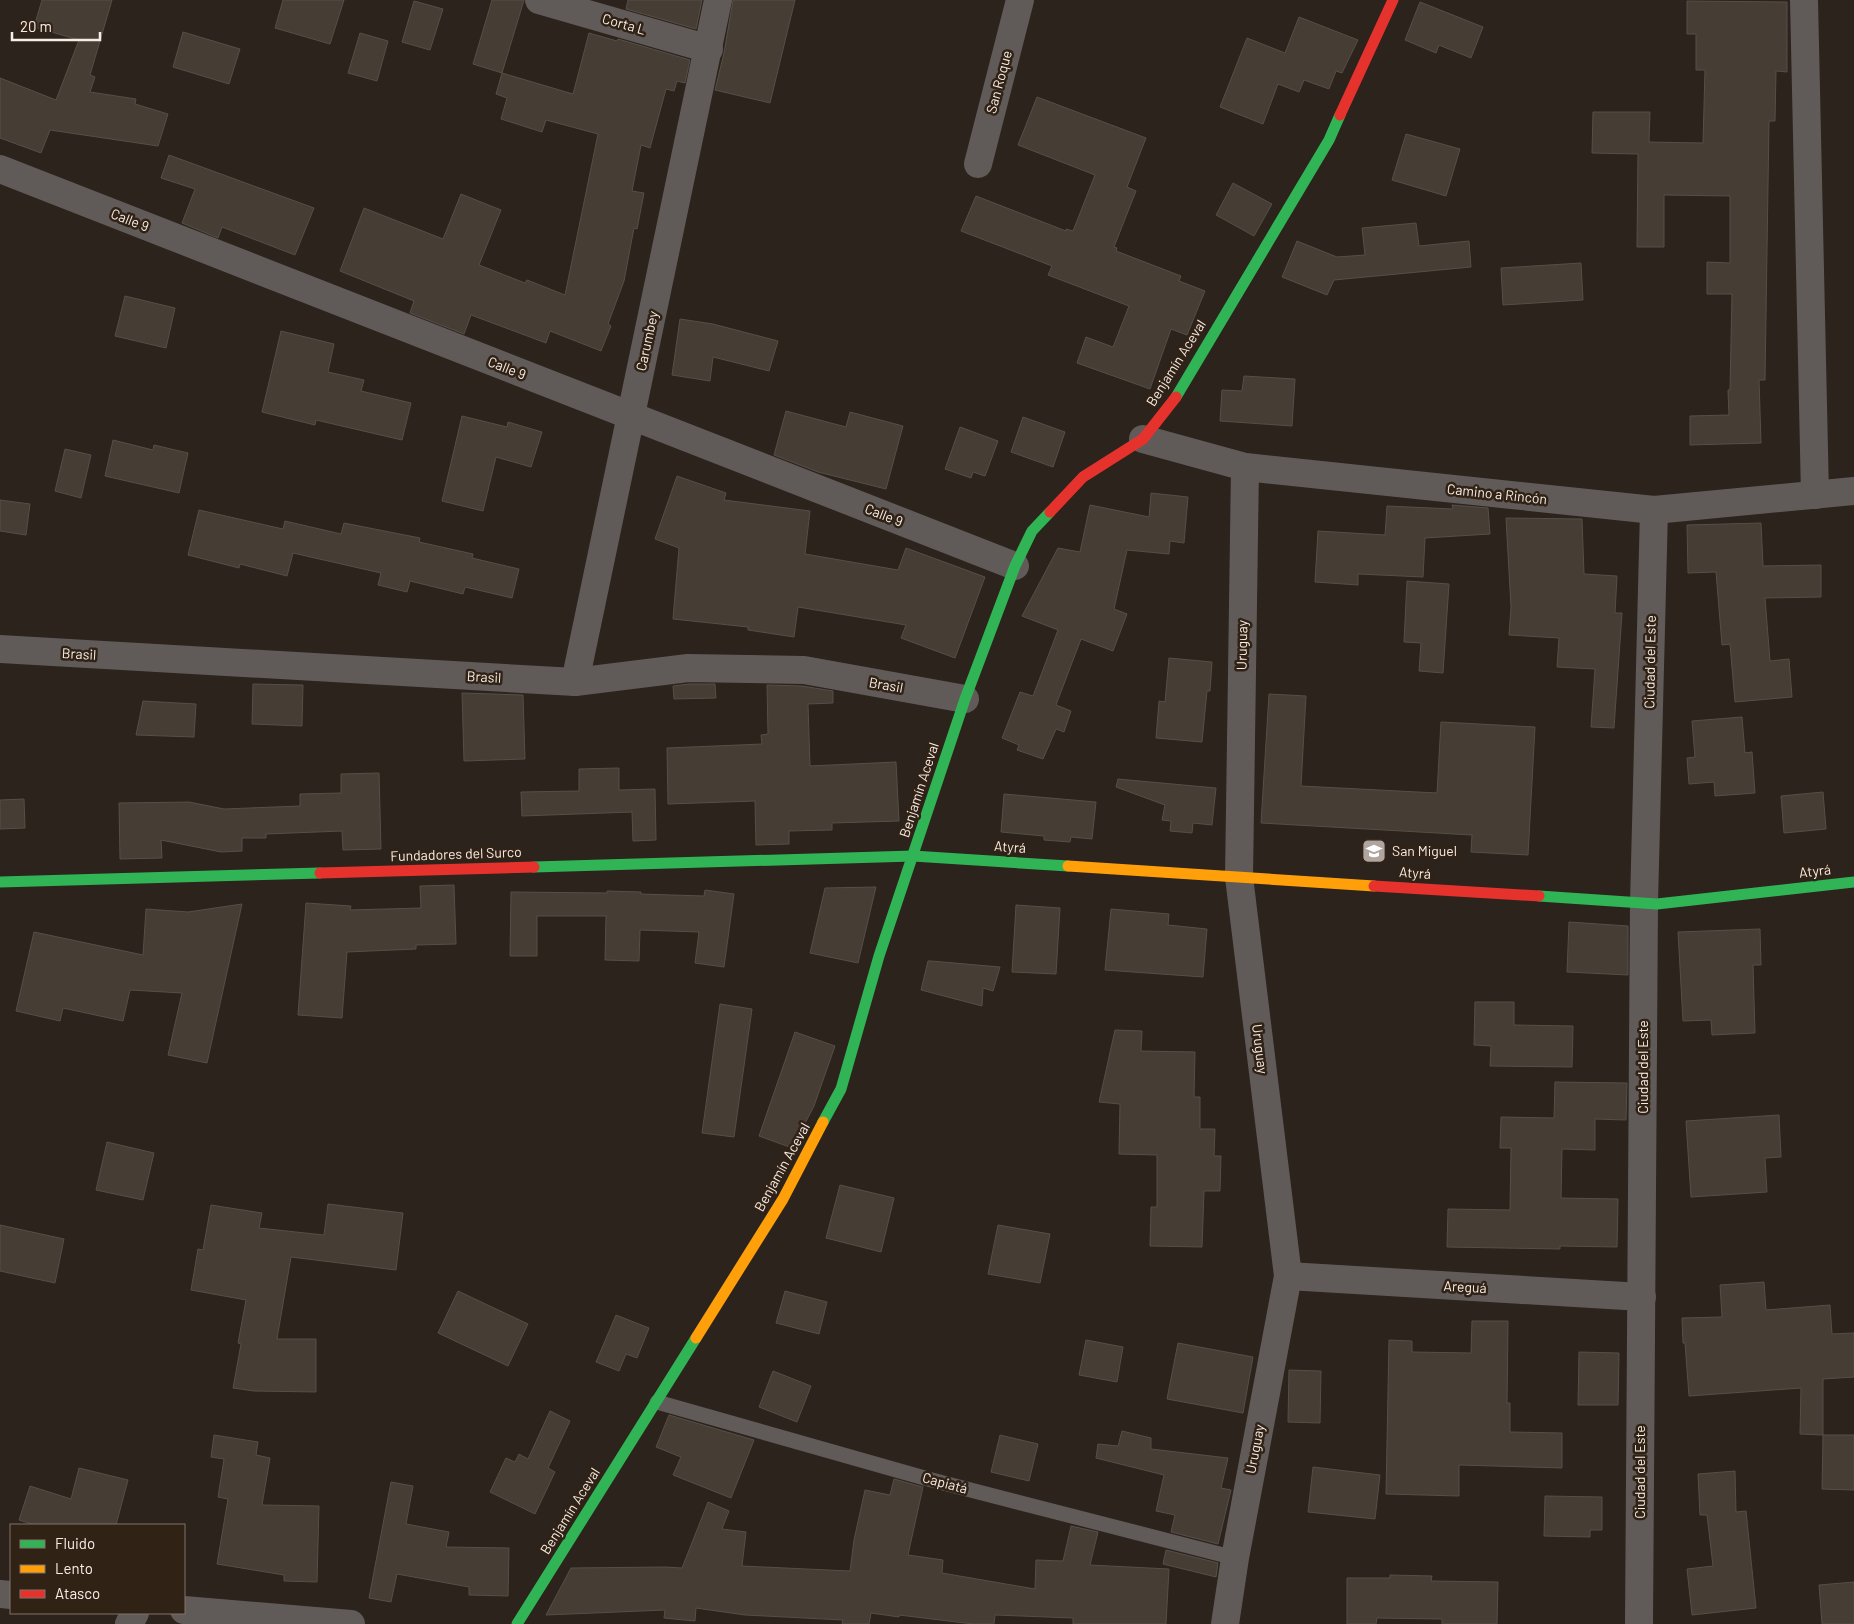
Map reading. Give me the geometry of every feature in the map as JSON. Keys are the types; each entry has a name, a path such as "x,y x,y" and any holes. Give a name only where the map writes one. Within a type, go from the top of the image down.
{"street":[{"name":"Corta L","path":"539,0 709,49"},
{"name":"Carumbey","path":"575,682 718,0"},
{"name":"San Roque","path":"978,164 1020,0"},
{"name":"Benjamín Aceval","path":"517,1624 783,1199 841,1089 879,956 965,699 1014,566 1032,531 1083,477 1143,439 1174,400 1329,140 1393,0"},
{"path":"1804,0 1815,495"},
{"name":"Calle 9","path":"0,169 1014,566"},
{"name":"Camino a Rincón","path":"1143,439 1245,467 1654,510 1854,491"},
{"name":"Uruguay","path":"1225,1624 1234,1558 1288,1276 1238,877 1245,467"},
{"name":"Ciudad del Este","path":"1639,1624 1644,903 1654,510"},
{"name":"Brasil","path":"0,649 575,682 688,668 804,670 965,699"},
{"name":"Atyrá","path":"912,856 1657,904 1854,882"},
{"name":"Fundadores del Surco","path":"0,882 912,856"},
{"name":"Areguá","path":"1288,1276 1642,1297"},
{"path":"185,1610 351,1624"}],"lane":[{"name":"Capiatá","path":"657,1402 928,1479 1234,1558"}],"building":[{"path":"42,0 112,0 90,75 95,77 90,92 136,99 135,104 168,114 158,146 50,130 41,153 0,138 0,78 56,100 79,40 34,27"},
{"path":"283,0 344,0 330,44 275,28"},
{"path":"492,0 524,0 502,73 473,64"},
{"path":"628,0 702,0 696,29 626,9"},
{"path":"733,0 795,0 770,103 715,90 724,53"},
{"path":"414,1 443,9 430,50 402,42"},
{"path":"1687,1 1787,2 1787,72 1776,71 1775,121 1769,121 1765,380 1759,380 1761,443 1690,445 1690,416 1729,415 1728,390 1730,390 1732,294 1707,294 1707,262 1730,263 1730,196 1664,195 1664,247 1637,247 1638,154 1592,153 1593,112 1650,112 1649,142 1703,143 1705,70 1696,70 1696,34 1687,34"},
{"path":"1420,2 1483,27 1471,58 1439,45 1436,53 1405,40"},
{"path":"1299,17 1358,40 1342,73 1336,71 1329,89 1304,80 1299,92 1278,84 1263,124 1220,107 1247,38 1285,53"},
{"path":"183,32 240,49 229,84 173,67"},
{"path":"360,33 388,41 377,81 348,73"},
{"path":"589,33 617,41 618,39 690,60 685,83 677,81 674,91 666,89 650,148 641,145 632,191 644,193 637,229 634,228 624,281 608,324 611,326 601,351 550,331 546,343 471,315 464,334 410,313 414,301 340,271 364,208 443,239 461,194 501,210 479,265 525,283 527,280 565,295 598,134 546,120 542,132 501,119 507,98 496,94 502,73 573,94"},
{"path":"1037,97 1146,138 1127,187 1136,191 1114,247 1117,248 1116,251 1181,276 1179,281 1205,291 1187,335 1171,329 1150,389 1077,363 1086,337 1113,347 1129,306 1048,275 1052,266 961,231 976,196 1066,231 1066,229 1073,231 1095,175 1018,145"},
{"path":"1406,134 1460,149 1446,196 1392,180"},
{"path":"169,155 314,208 295,255 222,227 218,238 182,223 195,189 161,178"},
{"path":"1233,183 1272,204 1254,236 1216,215"},
{"path":"1416,223 1419,246 1469,241 1471,267 1334,280 1327,295 1282,277 1297,241 1337,257 1365,255 1362,228"},
{"path":"1581,263 1583,300 1503,305 1501,268"},
{"path":"125,296 175,308 166,348 115,336"},
{"path":"680,319 713,324 778,341 769,371 713,357 710,381 672,375"},
{"path":"281,331 334,344 328,372 364,380 361,391 411,403 402,440 316,420 315,425 262,412"},
{"path":"1244,376 1295,379 1292,426 1220,421 1222,390 1242,391"},
{"path":"786,411 846,427 850,412 903,426 886,489 818,472 774,455"},
{"path":"462,416 507,427 508,422 542,432 531,467 496,457 483,511 442,501"},
{"path":"1023,417 1065,432 1053,467 1011,452"},
{"path":"960,427 998,441 985,476 973,472 971,478 945,469"},
{"path":"113,440 153,450 154,445 188,453 179,493 105,476"},
{"path":"65,449 91,455 81,498 55,491"},
{"path":"677,476 726,493 724,500 810,511 805,554 898,570 906,548 985,577 955,658 901,638 906,625 798,607 794,637 748,630 748,627 673,619 679,548 655,539"},
{"path":"1151,493 1188,497 1184,543 1170,541 1169,554 1127,550 1114,609 1127,614 1113,651 1081,639 1056,705 1071,711 1064,732 1056,729 1043,759 1017,750 1019,745 1002,738 1020,692 1033,696 1058,630 1022,616 1058,548 1080,552 1090,505 1149,517"},
{"path":"0,500 30,504 26,535 0,531"},
{"path":"1452,505 1488,508 1490,534 1425,538 1423,577 1358,574 1358,585 1315,582 1318,531 1385,535 1387,506 1453,509"},
{"path":"199,510 283,529 285,521 341,534 344,523 420,538 419,542 473,554 472,558 519,569 512,598 465,587 463,594 410,581 407,592 378,585 381,573 293,553 287,576 240,564 239,568 188,555"},
{"path":"1506,518 1582,519 1584,574 1617,576 1615,613 1622,613 1614,728 1591,727 1595,669 1557,667 1559,638 1509,635 1511,607"},
{"path":"1761,523 1763,566 1821,565 1821,597 1765,598 1770,661 1789,659 1792,697 1735,702 1730,644 1722,645 1716,572 1688,573 1687,525"},
{"path":"1407,581 1449,584 1443,673 1419,671 1421,643 1404,642"},
{"path":"1169,658 1212,662 1210,691 1207,691 1202,742 1156,738 1159,701 1165,702"},
{"path":"253,684 303,685 302,726 252,724"},
{"path":"715,684 716,698 674,699 673,686"},
{"path":"767,685 802,686 833,691 833,703 808,704 810,766 896,762 899,821 832,823 832,830 789,831 789,844 756,845 755,801 668,804 667,748 762,744 761,735 768,734"},
{"path":"462,693 523,695 525,759 464,761"},
{"path":"1269,694 1306,696 1301,786 1437,793 1441,722 1535,727 1528,855 1471,852 1472,835 1261,823"},
{"path":"143,701 196,704 194,737 136,735"},
{"path":"1742,717 1745,753 1752,752 1755,793 1715,796 1714,782 1689,784 1687,758 1695,757 1692,721"},
{"path":"619,768 619,790 655,789 656,840 633,841 632,812 522,816 521,792 579,791 579,769"},
{"path":"379,773 381,849 343,850 342,831 266,834 266,838 242,838 242,851 221,852 161,840 162,858 120,859 119,803 189,802 224,809 300,806 300,794 341,793 341,774"},
{"path":"1118,779 1216,788 1212,825 1193,823 1192,833 1170,831 1171,821 1162,820 1165,805 1116,787"},
{"path":"1823,792 1826,829 1784,833 1781,796"},
{"path":"1004,794 1096,802 1092,839 1071,837 1070,842 1044,840 1044,836 1001,832"},
{"path":"24,799 25,828 0,829 0,800"},
{"path":"454,885 456,944 416,945 416,949 347,952 342,1018 298,1015 306,903 351,906 350,910 421,908 420,886"},
{"path":"876,887 858,963 810,953 825,888"},
{"path":"705,890 734,894 724,967 695,963 699,932 640,930 639,961 605,960 606,916 537,916 537,956 510,956 511,892 607,893 607,891 704,896"},
{"path":"242,904 207,1063 168,1055 182,993 130,990 123,1021 63,1008 60,1021 16,1011 34,932 143,955 146,909 188,912"},
{"path":"1016,905 1060,908 1056,974 1012,972"},
{"path":"1111,909 1169,914 1168,925 1207,929 1203,977 1105,970"},
{"path":"1569,922 1628,926 1628,975 1567,972"},
{"path":"1760,929 1761,965 1753,965 1755,1033 1712,1035 1711,1020 1683,1021 1678,932"},
{"path":"928,961 1000,967 993,991 983,988 982,1006 921,990"},
{"path":"1475,1002 1514,1002 1514,1025 1573,1026 1572,1067 1490,1066 1491,1046 1474,1045"},
{"path":"720,1004 752,1009 734,1137 702,1133"},
{"path":"1115,1030 1142,1031 1141,1051 1195,1052 1194,1097 1200,1097 1200,1129 1215,1129 1214,1156 1221,1156 1220,1191 1204,1191 1202,1247 1150,1246 1151,1207 1157,1207 1157,1155 1119,1154 1120,1104 1099,1102"},
{"path":"795,1032 835,1046 814,1106 792,1148 759,1136"},
{"path":"1555,1082 1627,1083 1626,1120 1595,1119 1595,1150 1562,1149 1561,1198 1618,1199 1617,1247 1560,1246 1560,1249 1447,1247 1448,1209 1510,1210 1511,1148 1500,1148 1501,1117 1554,1118"},
{"path":"1779,1115 1781,1157 1765,1158 1767,1192 1691,1197 1686,1121"},
{"path":"107,1142 154,1153 143,1200 96,1190"},
{"path":"840,1185 894,1198 881,1252 826,1238"},
{"path":"328,1204 403,1213 396,1270 291,1257 277,1339 316,1339 316,1392 254,1391 233,1388 241,1344 238,1343 246,1300 191,1290 198,1249 203,1250 211,1205 262,1213 259,1228 324,1235"},
{"path":"0,1225 64,1239 55,1283 0,1271"},
{"path":"998,1225 1050,1234 1040,1283 988,1274"},
{"path":"1764,1282 1766,1310 1830,1305 1832,1334 1854,1333 1854,1377 1823,1379 1823,1435 1800,1434 1801,1388 1689,1396 1682,1318 1722,1317 1720,1285"},
{"path":"458,1291 528,1324 508,1366 438,1333"},
{"path":"785,1291 827,1302 819,1334 776,1323"},
{"path":"616,1315 649,1328 637,1358 626,1354 619,1371 596,1362"},
{"path":"1472,1321 1508,1321 1507,1403 1510,1403 1510,1432 1562,1433 1562,1468 1459,1465 1459,1496 1386,1494 1389,1340 1412,1341 1412,1352 1471,1353"},
{"path":"1086,1340 1123,1347 1117,1382 1079,1375"},
{"path":"1178,1343 1253,1357 1243,1413 1167,1399"},
{"path":"1579,1352 1619,1353 1618,1405 1578,1405"},
{"path":"1289,1370 1321,1371 1320,1423 1288,1422"},
{"path":"773,1371 811,1386 797,1422 759,1407"},
{"path":"550,1411 570,1421 548,1468 555,1472 535,1514 490,1492 506,1458 515,1462 519,1454 528,1459"},
{"path":"669,1415 754,1440 731,1498 673,1475 681,1457 656,1447"},
{"path":"1122,1431 1151,1438 1151,1449 1228,1458 1221,1488 1231,1490 1218,1544 1171,1532 1175,1515 1156,1511 1164,1475 1096,1458 1098,1444 1118,1446"},
{"path":"214,1435 258,1442 256,1455 270,1458 262,1505 319,1506 317,1582 284,1581 284,1575 217,1564 228,1499 218,1497 224,1459 211,1457"},
{"path":"1000,1435 1038,1444 1029,1481 991,1472"},
{"path":"1823,1435 1854,1435 1854,1490 1822,1489"},
{"path":"1313,1467 1380,1475 1375,1519 1308,1512"},
{"path":"79,1468 128,1480 116,1524 32,1524 19,1520 30,1486 71,1499"},
{"path":"1735,1471 1736,1512 1746,1511 1756,1608 1692,1615 1687,1569 1713,1566 1707,1515 1700,1515 1698,1474"},
{"path":"894,1479 923,1487 908,1555 943,1560 942,1573 1035,1589 1036,1560 1063,1561 1071,1526 1098,1532 1090,1565 1169,1569 1166,1624 1073,1624 1073,1618 995,1615 994,1624 973,1624 871,1613 869,1624 842,1624 843,1620 745,1615 696,1608 695,1621 664,1618 665,1610 546,1615 571,1568 682,1568 708,1502 729,1511 722,1529 746,1532 742,1566 850,1571 854,1540 865,1490 890,1495"},
{"path":"391,1482 413,1486 406,1524 449,1532 446,1547 509,1548 508,1596 469,1595 469,1587 397,1574 391,1602 369,1598"},
{"path":"1545,1496 1602,1497 1602,1530 1590,1530 1590,1537 1544,1536"},
{"path":"1166,1550 1218,1563 1216,1577 1163,1564"},
{"path":"1390,1575 1432,1576 1431,1581 1498,1582 1497,1624 1442,1624 1442,1619 1377,1618 1376,1624 1347,1624 1347,1578 1390,1578"},
{"path":"1854,1582 1854,1624 1822,1624 1819,1585"}],"traffic: fast":[{"path":"1176,397 1329,140 1340,115"},
{"path":"823,1122 841,1089 879,956 965,699 1015,566 1032,531 1050,512"},
{"path":"534,867 913,856 1068,866"},
{"path":"0,882 320,873"},
{"path":"1539,896 1657,904 1854,882"},
{"path":"517,1624 696,1338"}],"traffic: slow":[{"path":"1068,866 1374,886"},
{"path":"696,1338 783,1199 823,1122"}],"traffic: jam":[{"path":"1340,115 1393,0"},
{"path":"1050,512 1083,477 1143,439 1176,397"},
{"path":"320,873 534,867"},
{"path":"1374,886 1539,896"}],"place":[{"name":"San Miguel","path":"1374,851"}]}
